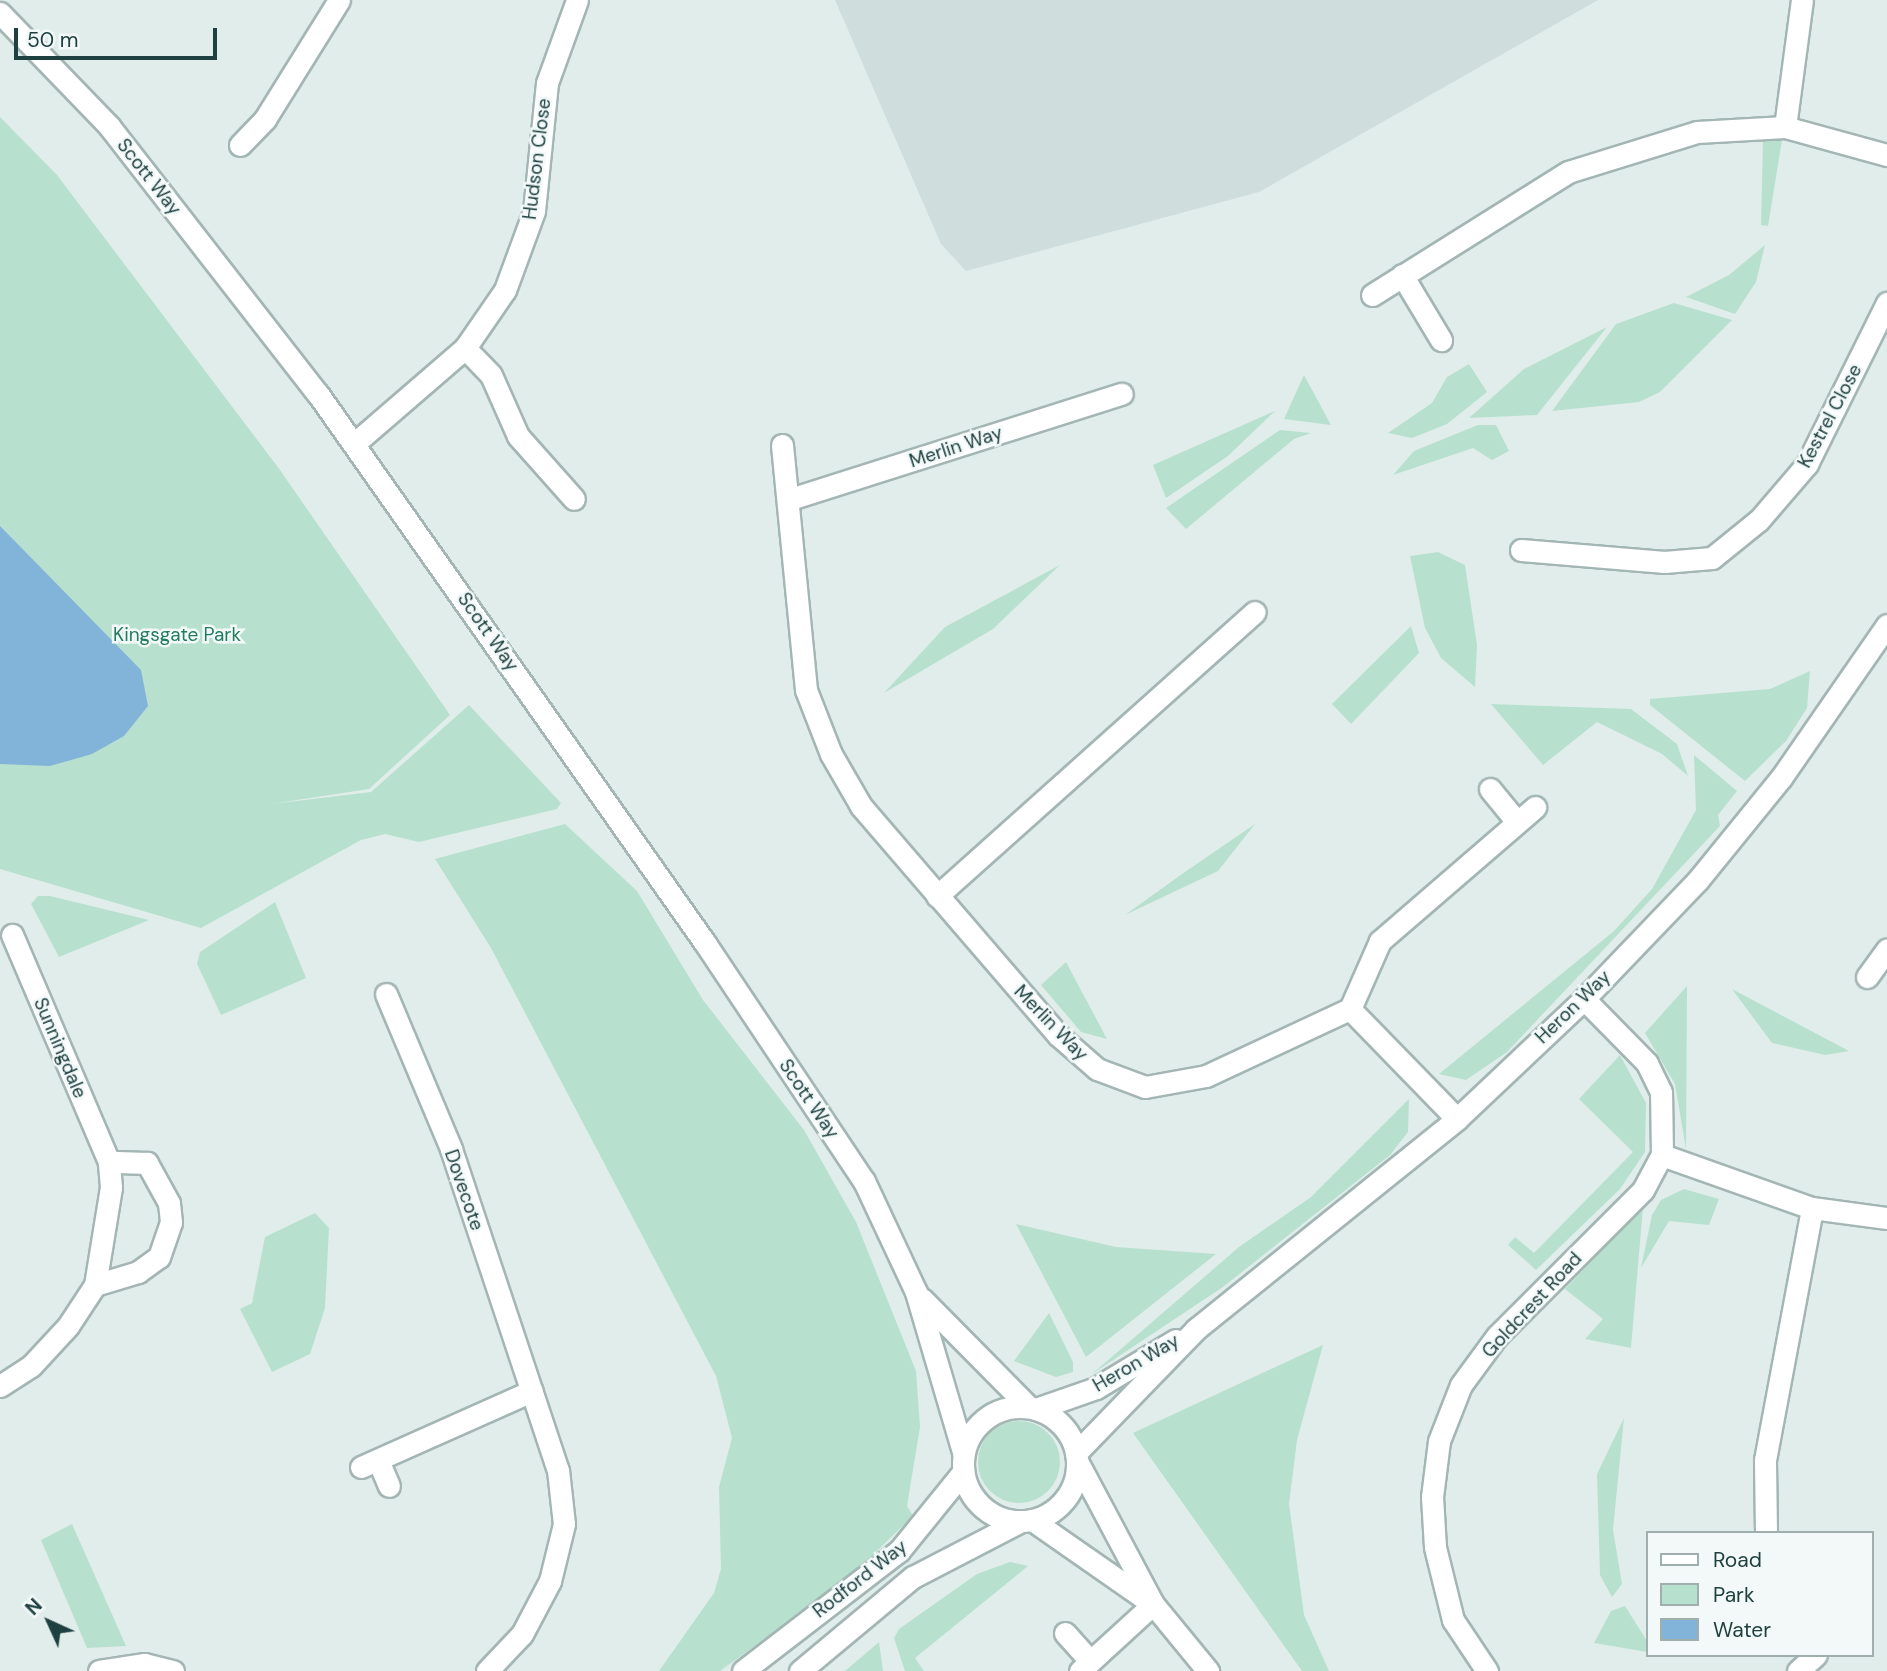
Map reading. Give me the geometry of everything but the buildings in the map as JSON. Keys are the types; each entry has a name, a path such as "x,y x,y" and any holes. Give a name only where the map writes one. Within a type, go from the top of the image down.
{"street":[{"path":"240,145 265,119 339,0"},
{"name":"Hudson Close","path":"355,443 465,348 505,290 534,211 547,83 577,0"},
{"path":"1785,127 1802,0"},
{"name":"Scott Way","path":"0,13 109,126 355,443 864,1181 916,1292 963,1462"},
{"path":"1371,295 1568,172 1697,132 1785,127 1887,155"},
{"path":"1402,275 1441,341"},
{"name":"Kestrel Close","path":"1521,550 1664,562 1712,558 1759,520 1807,464 1887,303"},
{"path":"465,348 491,375 518,436 574,499"},
{"name":"Merlin Way","path":"790,499 1122,394"},
{"name":"Merlin Way","path":"782,445 790,499 806,690 821,733 861,806 1058,1035 1097,1069 1145,1087 1206,1076 1350,1009"},
{"path":"937,896 1255,612"},
{"name":"Heron Way","path":"1077,1457 1196,1329 1457,1119 1584,999 1698,880 1781,778 1887,625"},
{"path":"1490,789 1517,822"},
{"path":"1457,1119 1350,1009 1380,941 1535,807"},
{"name":"Sunningdale","path":"0,1386 31,1366 68,1326 95,1285 110,1217 108,1162 12,934"},
{"path":"1867,976 1887,949"},
{"name":"Dovecote","path":"386,994 451,1149 558,1470 564,1524 550,1581 522,1634 488,1671"},
{"name":"Goldcrest Road","path":"1487,1671 1453,1620 1435,1547 1432,1497 1439,1441 1461,1385 1497,1336 1643,1190 1662,1155 1661,1092 1647,1063 1584,999"},
{"path":"1662,1155 1812,1208 1887,1218"},
{"path":"95,1285 138,1272 159,1257 171,1222 169,1203 147,1163 108,1162"},
{"path":"1766,1531 1765,1460 1812,1208"},
{"name":"Scott Way","path":"916,1292 972,1357 1032,1408"},
{"name":"Heron Way","path":"1032,1408 1096,1388 1196,1329"},
{"path":"389,1486 369,1463 532,1391"},
{"path":"1153,1604 1026,1521 991,1514 976,1502 963,1462 983,1420 1032,1408 1054,1418 1153,1604 1209,1671"},
{"path":"1026,1521 1066,1498 1077,1457"},
{"name":"Rodford Way","path":"743,1671 899,1551 963,1462"},
{"name":"Rodford Way","path":"800,1671 914,1577 1026,1521"},
{"path":"1065,1633 1085,1666 1153,1604"},
{"path":"1798,1671 1820,1657"},
{"path":"99,1671 144,1664 173,1671"}],"shaded area":[{"path":"835,0 1598,0 1259,192 966,271 941,244"}],"green space":[{"name":"Kingsgate Park","path":"0,117 57,175 280,470 450,715 369,789 271,804 371,792 469,705 561,803 557,809 419,842 385,834 361,840 201,928 0,869"},
{"path":"1763,140 1782,140 1768,226 1761,225"},
{"path":"1765,245 1756,282 1735,314 1686,297 1729,275"},
{"path":"1674,303 1732,320 1660,392 1639,402 1552,411 1616,324"},
{"path":"1607,327 1537,415 1469,418 1524,369"},
{"path":"1469,364 1487,392 1447,424 1412,438 1388,433 1432,403 1447,377"},
{"path":"1304,375 1331,425 1284,419"},
{"path":"1275,411 1228,456 1166,498 1153,465"},
{"path":"1478,425 1496,425 1509,451 1492,460 1473,448 1393,475 1414,451"},
{"path":"1280,430 1311,433 1294,439 1186,529 1166,508"},
{"path":"1438,552 1465,565 1477,645 1475,687 1441,658 1425,628 1410,556"},
{"path":"1060,565 993,629 884,693 945,627"},
{"path":"1411,626 1419,653 1351,724 1332,704"},
{"path":"1810,671 1807,708 1786,741 1745,781 1650,705 1650,699 1770,689"},
{"path":"1491,704 1631,709 1677,744 1688,776 1662,754 1597,722 1543,765"},
{"path":"1694,755 1737,791 1718,815 1720,826 1507,1052 1466,1080 1439,1074 1614,931 1652,889 1696,810"},
{"path":"565,824 637,891 703,1000 804,1130 856,1222 916,1371 920,1427 907,1506 913,1516 850,1577 720,1671 659,1671 714,1593 721,1569 719,1487 732,1438 716,1376 491,948 435,859"},
{"path":"1255,824 1218,871 1125,915 1182,874"},
{"path":"38,896 50,896 149,920 59,957 31,904"},
{"path":"275,902 306,978 221,1015 197,964 200,952"},
{"path":"1066,962 1107,1039 1081,1032 1041,985"},
{"path":"1687,986 1686,1149 1675,1084 1645,1033"},
{"path":"1732,989 1849,1051 1825,1055 1772,1043"},
{"path":"1620,1055 1646,1103 1645,1152 1620,1189 1536,1270 1508,1245 1515,1237 1534,1253 1633,1152 1579,1099"},
{"path":"1409,1099 1408,1132 1390,1155 1223,1287 1092,1374 1239,1247 1311,1197"},
{"path":"1684,1189 1719,1199 1709,1225 1669,1221 1641,1268 1652,1215 1661,1200"},
{"path":"1643,1207 1631,1348 1585,1339 1603,1319 1565,1289"},
{"path":"315,1213 329,1228 325,1308 310,1354 272,1372 240,1309 252,1303 265,1237"},
{"path":"1016,1224 1116,1247 1216,1254 1086,1357"},
{"path":"1049,1313 1073,1362 1073,1372 1056,1377 1014,1361"},
{"path":"1323,1345 1297,1440 1289,1504 1304,1615 1329,1671 1302,1671 1133,1433"},
{"path":"1624,1418 1613,1530 1622,1584 1612,1597 1600,1575 1597,1474"},
{"path":"1019,1421 1035,1424 1048,1433 1057,1446 1060,1462 1057,1478 1048,1491 1035,1500 1019,1503 1003,1500 990,1491 981,1478 978,1462 981,1446 990,1433 1003,1424"},
{"path":"72,1524 126,1646 87,1648 41,1540"},
{"path":"1010,1562 1028,1566 915,1658 924,1671 905,1671 894,1638 899,1629 977,1574"},
{"path":"1625,1606 1646,1639 1646,1652 1594,1643 1611,1611"},
{"path":"879,1642 883,1671 845,1671"}],"water":[{"path":"0,526 141,670 148,706 124,736 92,754 50,766 0,764"}]}
